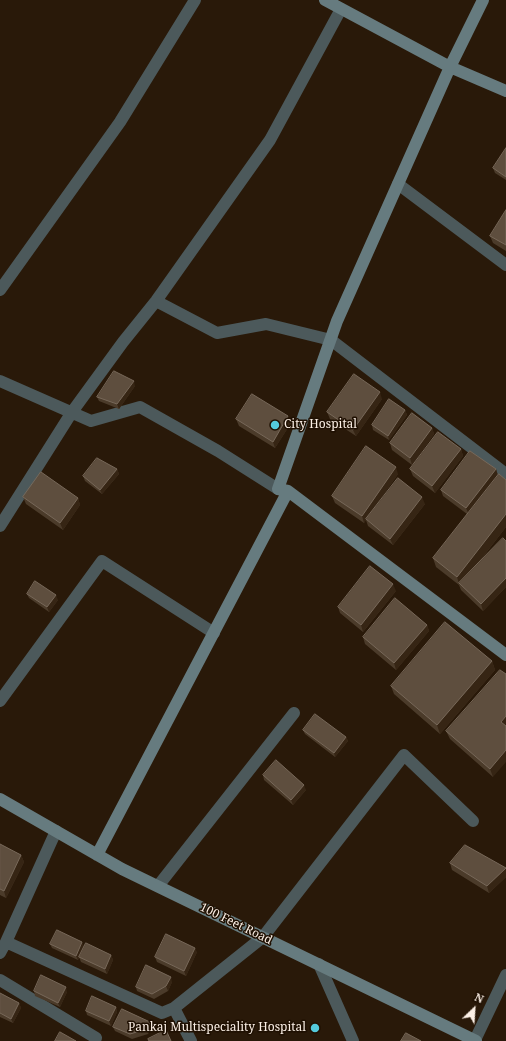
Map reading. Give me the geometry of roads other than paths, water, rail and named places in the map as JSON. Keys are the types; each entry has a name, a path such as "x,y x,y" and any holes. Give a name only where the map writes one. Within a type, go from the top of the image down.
{"street":[{"path":"0,290 120,122 195,0"},
{"path":"325,0 450,67 506,91"},
{"path":"97,855 214,633 283,490 337,321 450,67 483,0"},
{"path":"0,526 72,412 123,342 156,301 270,140 341,9"},
{"path":"398,184 506,265"},
{"path":"156,301 216,333 266,324 330,340 506,474"},
{"path":"0,381 92,421 140,407 283,490 506,655"},
{"path":"0,701 102,561 214,633"},
{"path":"158,886 294,713"},
{"path":"6,942 162,1013 174,1008 263,937 404,755 472,821"},
{"name":"100 Feet Road","path":"0,799 122,869 476,1041"},
{"path":"0,953 56,831"},
{"path":"319,964 353,1041"},
{"path":"476,1041 506,975"},
{"path":"0,980 96,1038"},
{"path":"174,1008 191,1041"}],"place":[{"name":"City Hospital","path":"275,425"},
{"name":"Pankaj Multispeciality Hospital","path":"315,1028"}]}
